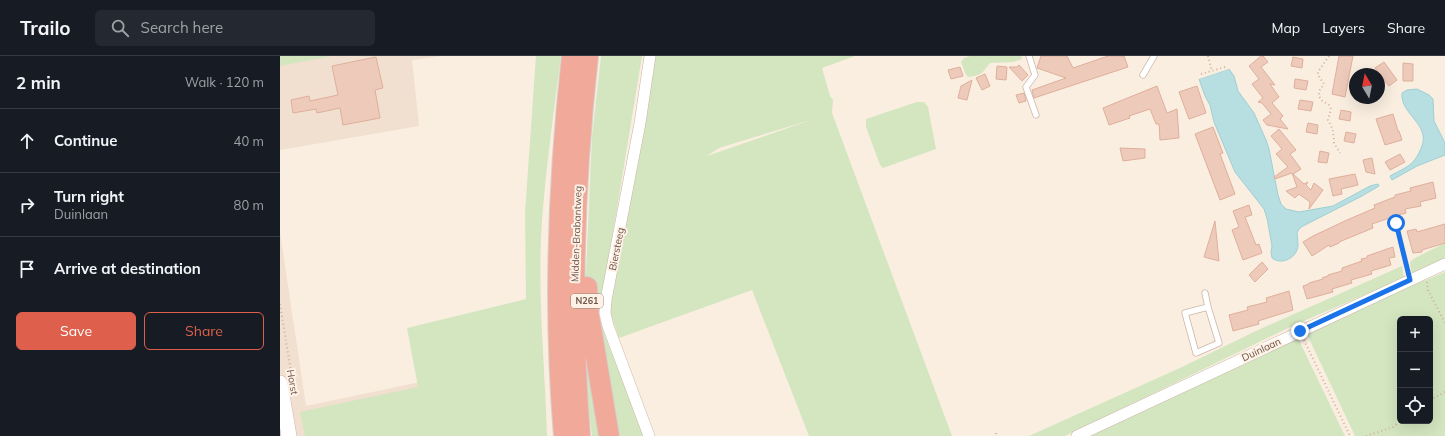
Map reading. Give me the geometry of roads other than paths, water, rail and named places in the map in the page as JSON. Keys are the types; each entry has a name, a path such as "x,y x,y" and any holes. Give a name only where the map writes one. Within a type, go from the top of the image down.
{"highway":[{"name":"Midden-Brabantweg","path":"564,436 558,322 559,206 566,108 572,56"},
{"name":"Midden-Brabantweg","path":"580,436 574,322 575,237 582,109 588,56"},
{"name":"N261","path":"578,165 586,240 588,309 609,436"}],"street":[{"name":"Biersteeg","path":"649,436 612,338 605,313 606,300 640,123 650,56"},
{"name":"Duinlaan","path":"1077,436 1445,264"},
{"name":"Horst","path":"286,381 289,436"}],"lane":[{"path":"1029,56 1035,75 1026,87 1036,115"},
{"path":"1143,75 1154,56"},
{"path":"1205,293 1219,343 1196,353 1185,314 1208,307"}],"water":[{"path":"1229,69 1234,76 1238,91 1254,113 1266,140 1278,195 1281,204 1286,209 1299,212 1333,206 1370,186 1378,184 1379,186 1301,227 1297,232 1297,249 1289,259 1285,261 1272,258 1272,246 1264,209 1235,172 1214,122 1210,105 1199,79"},
{"path":"1417,89 1429,95 1433,99 1434,121 1445,143 1445,155 1417,166 1392,180 1390,176 1410,165 1416,158 1422,146 1422,131 1405,107 1402,93 1407,90"}]}
